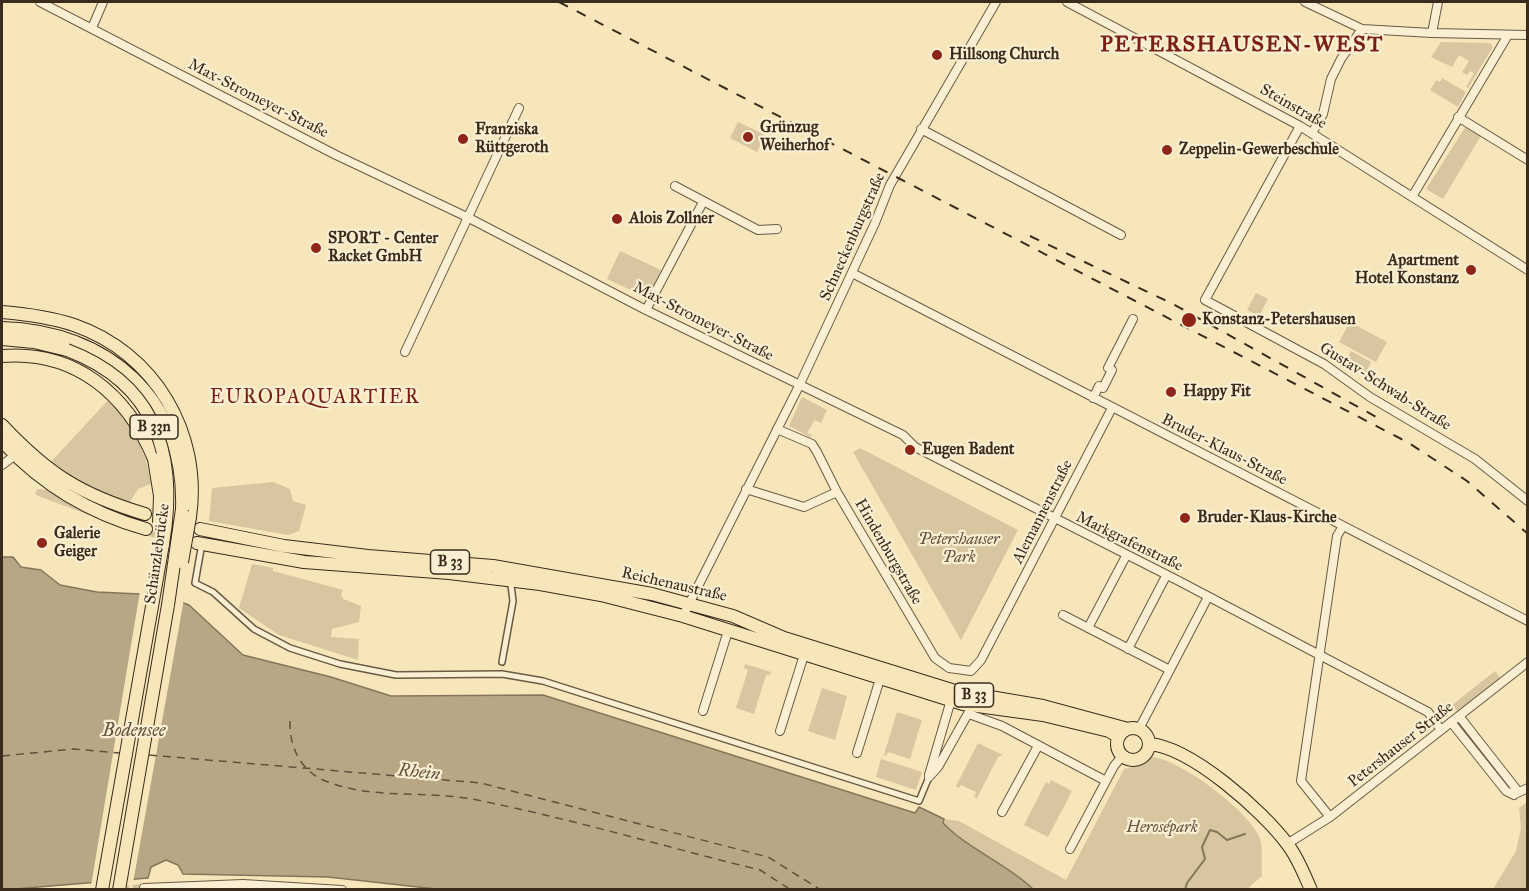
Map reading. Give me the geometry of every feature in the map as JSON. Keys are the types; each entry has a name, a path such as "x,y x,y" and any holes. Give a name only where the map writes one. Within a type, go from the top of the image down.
{"main road":[{"name":"B 33n","path":"2,312 50,319 92,333 121,350 149,376 171,407 188,447 194,477 192,505 178,587 168,606"},
{"name":"Schänzlebrücke","path":"2,328 53,334 87,345 121,367 156,407 173,440 183,486 168,606 119,890"},
{"name":"Schänzlebrücke","path":"2,339 46,344 87,358 117,379 143,408 155,428 167,463 170,498 163,544 102,890"},
{"name":"B 33n","path":"2,356 21,355 49,358 81,371 100,382 120,401 149,446 158,478 158,528 163,544"},
{"path":"2,364 21,355"},
{"path":"2,425 19,452 80,505 146,529"},
{"path":"2,441 82,492 141,513 125,523"},
{"name":"Reichenaustraße","path":"201,529 273,544 368,556 527,571 690,603 741,619 784,638 955,691 1043,705 1128,732 1109,732 1043,716 970,710 951,700 683,616 600,595 540,584 449,573 304,562 199,546 193,536 201,529"},
{"path":"728,631 734,622 741,619"},
{"path":"1128,732 1147,736 1149,744 1144,755 1137,759 1123,755 1118,749 1128,732"},
{"path":"1149,744 1191,759 1213,774 1287,844 1311,890"}],"street":[{"name":"Max-Stromeyer-Straße","path":"40,2 336,155 467,217 799,386"},
{"path":"92,28 103,2"},
{"name":"Schneckenburgstraße","path":"683,616 799,386 852,273 887,190 996,2"},
{"name":"Steinstraße","path":"1067,2 1300,126 1527,270"},
{"path":"1305,2 1362,29 1527,35"},
{"path":"1432,33 1438,2"},
{"path":"1312,133 1323,114 1331,79 1341,59 1362,29"},
{"path":"1412,197 1508,35"},
{"path":"405,352 519,108"},
{"path":"1458,117 1527,160"},
{"name":"Gustav-Schwab-Straße","path":"1300,126 1205,300 1324,364 1370,397 1475,459 1527,501"},
{"path":"921,129 1120,236"},
{"path":"675,186 758,230 777,229"},
{"path":"646,310 704,202"},
{"name":"Bruder-Klaus-Straße","path":"852,273 1527,621"},
{"path":"1094,398 1099,386 1103,388 1112,370 1108,368 1133,319"},
{"name":"Markgrafenstraße","path":"799,386 903,435 915,447 1428,712 1441,730"},
{"name":"Alemannenstraße","path":"981,660 1112,408"},
{"name":"Hindenburgstraße","path":"777,429 812,444 837,492 935,658 949,668 971,671 981,660"},
{"path":"2,465 19,452"},
{"path":"746,489 804,507 837,492"},
{"path":"1330,817 1301,781 1337,536 1343,526"},
{"path":"199,546 195,583 213,592 254,629 291,648 340,664 396,675 502,674 543,681 919,801 929,777 951,700"},
{"path":"1088,628 1126,556"},
{"path":"1128,649 1166,576"},
{"path":"502,662 513,602 511,585"},
{"path":"1128,732 1170,670 1208,597"},
{"path":"1063,615 1170,670"},
{"path":"703,711 728,631"},
{"path":"780,731 804,655"},
{"name":"Petershauser Straße","path":"1287,844 1330,817 1527,662"},
{"path":"857,753 880,679"},
{"path":"929,777 938,767 970,710 1106,781"},
{"path":"1459,716 1517,793"},
{"path":"1451,722 1510,795 1527,788"},
{"path":"943,729 958,733"},
{"path":"1002,812 1038,746"},
{"path":"1070,849 1106,781 1123,755"},
{"path":"144,888 243,884 342,890"}],"green space":[{"path":"1441,42 1490,43 1493,47 1468,88 1466,87 1474,73 1470,71 1467,75 1462,72 1469,61 1459,55 1452,67 1431,57"},
{"path":"1442,78 1466,92 1458,107 1430,90 1436,80 1440,82"},
{"name":"Grünzug Weiherhof","path":"738,122 765,135 757,152 730,138"},
{"path":"1466,126 1482,134 1443,199 1426,189"},
{"path":"620,251 661,270 648,298 607,279"},
{"path":"1256,293 1268,299 1259,316 1247,310"},
{"path":"1350,322 1387,342 1376,362 1339,342"},
{"path":"1351,351 1371,362 1364,376 1343,365"},
{"path":"111,397 137,438 146,460 151,484 138,489 128,505 101,496 49,464"},
{"path":"802,397 827,410 821,423 815,420 807,433 812,435 810,437 789,426"},
{"name":"Petershauser Park","path":"860,448 1018,530 961,640 853,452"},
{"path":"273,482 290,489 293,501 306,505 299,531 288,535 209,521 212,488"},
{"path":"38,489 49,490 95,517 38,496 35,493"},
{"path":"252,564 273,568 273,571 343,590 341,594 343,599 361,606 359,622 332,629 331,637 359,639 358,660 279,635 239,608"},
{"path":"745,664 771,672 770,675 766,675 754,714 736,708 748,670 744,668"},
{"path":"1495,671 1501,679 1458,712 1452,705"},
{"path":"822,688 847,696 835,740 808,731"},
{"path":"897,712 922,720 910,759 888,752 886,756 884,755"},
{"path":"978,743 1003,755 998,757 977,798 974,797 976,792 961,785 959,788 956,786"},
{"name":"Herosépark","path":"1153,757 1165,760 1195,776 1226,799 1251,823 1261,843 1262,876 1247,889 1033,889 994,860 968,846 943,823 944,819 959,821 1066,880 1124,769 1141,765"},
{"path":"881,759 922,772 916,790 876,777"},
{"path":"1051,780 1072,791 1048,837 1024,825 1046,782 1049,784"},
{"path":"1527,802 1527,889 1493,889 1516,851 1521,828 1519,808"}],"water":[{"name":"Bodensee","path":"2,557 13,557 21,567 41,570 60,585 97,592 162,595 189,605 243,655 331,677 391,696 543,695 915,813 919,807 944,819 943,823 953,833 1033,889 445,890 328,877 183,874 178,865 166,860 151,867 148,878 2,890"}],"pier":[{"path":"140,591 162,592 184,599 133,883 91,886"}],"waterway":[{"path":"1185,890 1187,883 1205,859 1202,847 1210,830 1217,832 1227,840 1245,834"}],"ferry route":[{"path":"290,721 292,741 299,758 311,772 328,782 364,791 458,797 548,816 760,870 791,890"},
{"path":"2,756 73,749 120,753"},
{"path":"149,755 481,783 768,857 821,890"}],"tunnel":[{"path":"146,529 188,541"},
{"path":"121,890 144,888"}],"railway":[{"path":"559,2 1409,443 1467,481 1528,534"},
{"path":"1030,236 1173,304 1378,418"}],"place":[{"name":"Hillsong Church","path":"937,55"},
{"name":"Grünzug Weiherhof","path":"748,137"},
{"name":"Franziska Rüttgeroth","path":"463,139"},
{"name":"Zeppelin-Gewerbeschule","path":"1167,150"},
{"name":"Alois Zollner","path":"617,219"},
{"name":"SPORT - Center Racket GmbH","path":"316,248"},
{"name":"Apartment Hotel Konstanz","path":"1471,270"},
{"name":"Konstanz-Petershausen","path":"1189,320"},
{"name":"Happy Fit","path":"1171,392"},
{"name":"Eugen Badent","path":"910,450"},
{"name":"Bruder-Klaus-Kirche","path":"1185,518"},
{"name":"Galerie Geiger","path":"42,543"}],"district":[{"name":"PETERSHAUSEN-WEST","path":"1242,46"},
{"name":"EUROPAQUARTIER","path":"315,398"}],"water label":[{"name":"Rhein","path":"419,773"}]}
